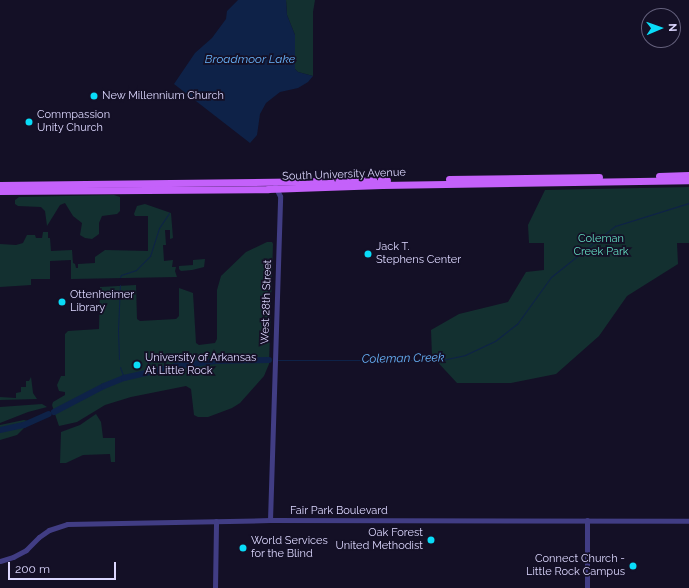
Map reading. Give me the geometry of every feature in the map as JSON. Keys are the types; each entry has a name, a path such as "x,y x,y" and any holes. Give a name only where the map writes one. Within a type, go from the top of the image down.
{"main road":[{"name":"South University Avenue","path":"0,186 689,175"},
{"name":"South University Avenue","path":"0,191 276,189 397,184 689,180"}],"street":[{"name":"West 28th Street","path":"270,520 274,356 278,306 280,196 274,181"},
{"name":"Fair Park Boulevard","path":"0,561 20,554 49,530 63,525 270,520 587,520 689,522"},
{"path":"587,520 587,588"},
{"path":"215,588 216,521"}],"green space":[{"path":"286,0 315,0 313,12 313,76 298,72 293,65 295,35 287,15"},
{"name":"Coleman Creek Park","path":"689,187 689,243 677,243 678,264 627,296 599,336 556,374 511,383 457,383 432,356 431,330 459,314 508,302 526,272 544,270 544,243 529,243 528,225 545,190"},
{"path":"114,195 120,197 120,211 117,214 102,216 99,223 99,234 92,239 85,238 80,235 82,223 73,216 65,203 60,205 47,226 45,211 41,207 18,206 15,204 15,200 19,197"},
{"path":"145,204 171,213 173,238 170,239 170,230 165,230 166,245 163,245 164,261 173,260 172,267 176,267 175,271 177,277 71,279 71,260 50,261 50,279 31,279 31,285 0,287 0,244 16,245 23,243 27,235 35,235 36,238 42,238 43,232 48,232 51,251 72,250 73,263 75,264 76,268 78,268 78,264 95,263 95,257 105,250 148,251 148,216 135,216 134,214 137,206"},
{"path":"267,242 272,242 273,244 269,364 264,376 240,403 232,408 208,417 198,417 194,415 191,389 186,386 131,397 105,405 77,422 59,426 52,405 53,402 65,395 65,392 59,391 57,385 61,376 65,376 65,334 68,331 99,329 100,287 136,285 137,319 140,321 176,319 179,316 179,288 193,293 196,343 199,345 215,343 217,339 217,290 221,276 246,252"},
{"path":"205,259 204,267 181,271 179,269 179,266 193,265 193,260"},
{"path":"31,377 33,393 37,399 0,400 0,397 16,398 16,393 21,392 21,387 26,387 26,381 29,381"},
{"path":"42,404 47,407 28,412 0,423 0,407"},
{"path":"96,414 101,422 103,438 115,438 115,462 111,462 110,454 83,455 66,463 60,463 61,432 80,425"},
{"path":"24,420 28,421 28,424 17,435 0,440 0,425"}],"water":[{"name":"Broadmoor Lake","path":"238,0 286,0 287,15 295,35 295,69 298,72 313,76 308,82 298,88 280,92 266,103 260,114 257,135 250,143 174,84 195,53 212,38 226,19 227,11"}],"waterway":[{"name":"Coleman Creek","path":"278,360 442,360 465,355 495,341 517,324 551,277 615,226 689,203"},
{"path":"120,277 121,275 136,270 150,256 159,228 169,213"},
{"path":"119,359 118,330 120,285"},
{"name":"Coleman Creek","path":"54,412 104,386 124,378 176,366 216,361 269,360"},
{"path":"120,367 124,378"},
{"name":"Coleman Creek","path":"0,430 24,425 49,414"}],"place":[{"name":"New Millennium Church","path":"94,96"},
{"name":"Commpassion Unity Church","path":"29,122"},
{"name":"Jack T. Stephens Center","path":"368,254"},
{"name":"Ottenheimer Library","path":"62,302"},
{"name":"University of Arkansas At Little Rock","path":"137,365"},
{"name":"Oak Forest United Methodist","path":"431,540"},
{"name":"World Services for the Blind","path":"243,548"},
{"name":"Connect Church - Little Rock Campus","path":"633,566"}]}
